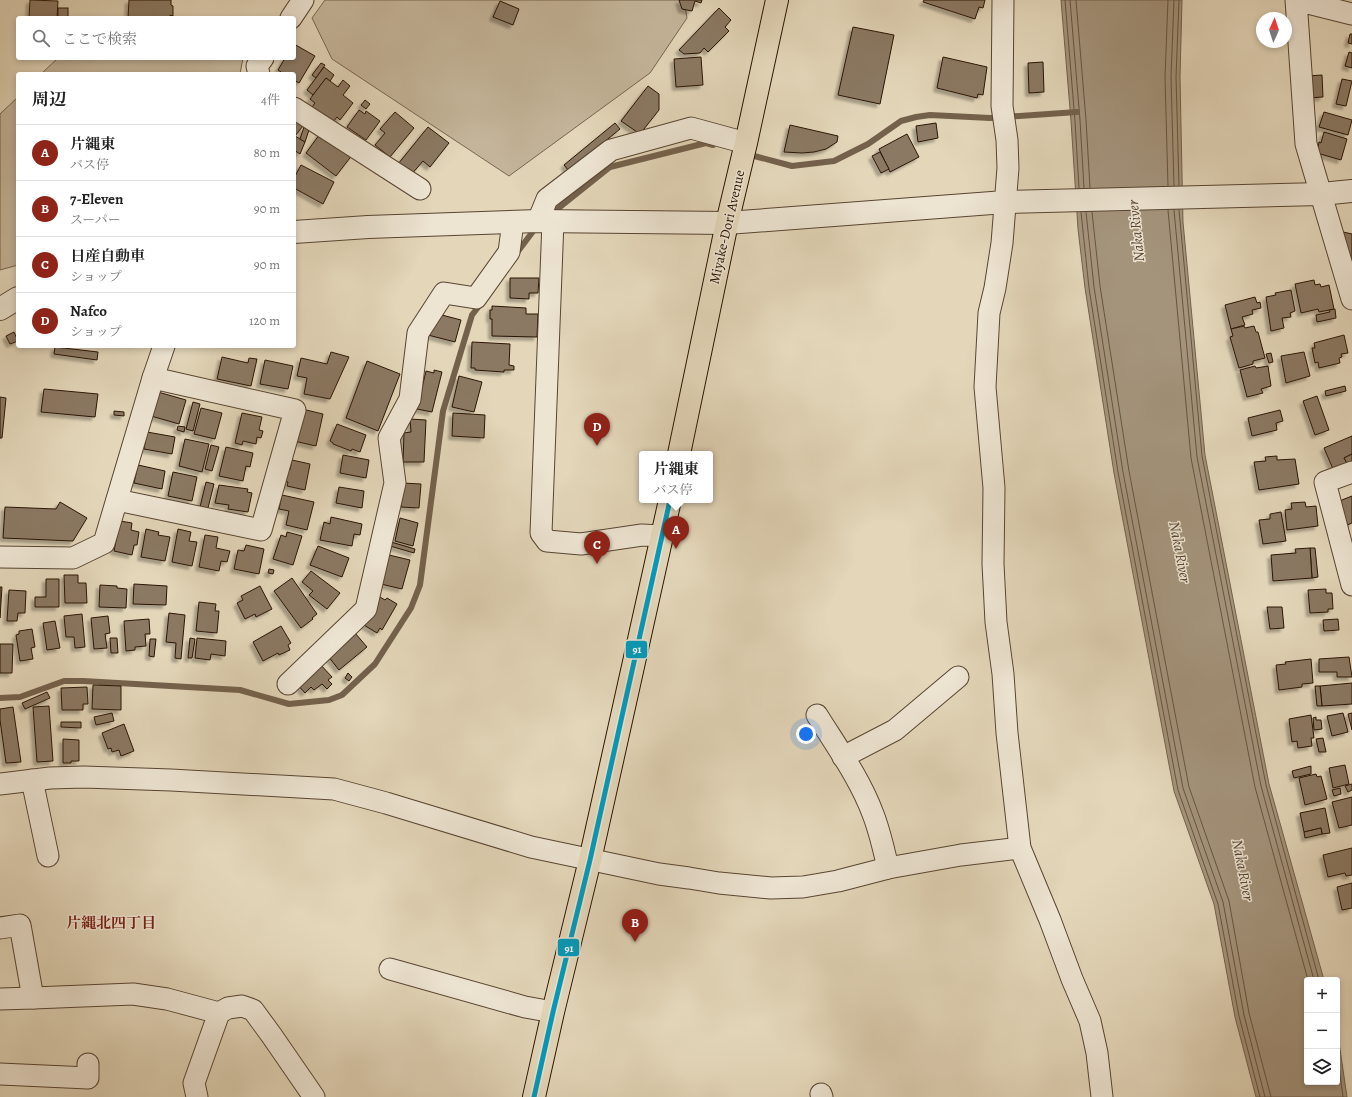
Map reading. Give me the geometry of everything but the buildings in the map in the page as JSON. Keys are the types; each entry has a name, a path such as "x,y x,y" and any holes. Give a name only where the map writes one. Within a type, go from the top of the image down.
{"highway":[{"name":"Miyake-Dori Avenue","path":"680,451 727,222 746,143 776,0"},
{"path":"534,1097 590,860 669,503"}],"street":[{"path":"292,16 303,0"},
{"path":"1003,0 1002,106 1007,140 1011,202 989,314 985,387 994,488 994,608 1003,674 1007,733 1020,848 1050,920 1072,979 1090,1020 1097,1053 1102,1097"},
{"path":"1352,14 1296,0 1306,144 1352,299"},
{"path":"258,72 257,66 262,60"},
{"path":"296,109 420,189"},
{"path":"662,536 642,535 581,544 547,541 541,533 547,199 611,150 691,128 746,143"},
{"path":"296,232 368,227 546,221 727,222 1011,202 1321,194 1352,191"},
{"path":"288,684 366,610 395,483 389,438 410,399 418,333 444,293 476,298 509,252 513,222"},
{"path":"0,309 16,299"},
{"path":"0,557 73,558 104,543 163,348"},
{"path":"117,500 261,530 295,410 153,378"},
{"path":"1352,472 1325,482 1352,585"},
{"path":"843,756 895,730 958,677"},
{"path":"818,715 865,794 874,815 888,868"},
{"path":"0,784 50,778 84,777 137,778 334,789 386,803 531,847 658,874 719,883 771,888 803,887 838,881 888,868 961,855 1020,848"},
{"path":"32,780 48,856"},
{"path":"0,928 20,925 34,998"},
{"path":"390,970 525,1007 553,1012"},
{"path":"0,999 133,994 167,999 219,1013"},
{"path":"197,1097 194,1083 219,1013 228,1008 242,1006 253,1010 314,1097"},
{"path":"0,1074 88,1078 88,1064"}],"shaded area":[{"path":"325,0 684,0 687,18 650,73 509,176 332,59 312,18"},
{"path":"56,60 243,60 240,72 43,72"},
{"path":"16,99 16,266 0,270 0,114"}],"water":[{"name":"Naka River","path":"1061,0 1182,0 1180,77 1183,222 1205,455 1269,784 1323,977 1304,977 1304,1085 1340,1085 1340,1049 1347,1097 1256,1097 1235,1017 1214,904 1174,791 1114,473 1085,288 1078,229"}],"waterway":[{"path":"747,154 792,166 834,161 868,144 901,121 916,117 930,115 990,118 1077,112"},
{"path":"550,215 610,167 706,143 713,145"},
{"path":"516,254 537,226"},
{"path":"0,698 20,697 64,681 240,690 289,704 329,700 342,695 375,664 411,608 420,585 443,411 472,315 482,302"}],"transit line":[{"name":"91","path":"534,1097 590,860 669,503"}],"place":[{"name":"Nafco","path":"597,446"},
{"name":"片縄東","path":"676,549"},
{"name":"日産自動車","path":"597,564"},
{"name":"7-Eleven","path":"635,942"}],"district":[{"name":"片縄北四丁目","path":"111,923"}]}
